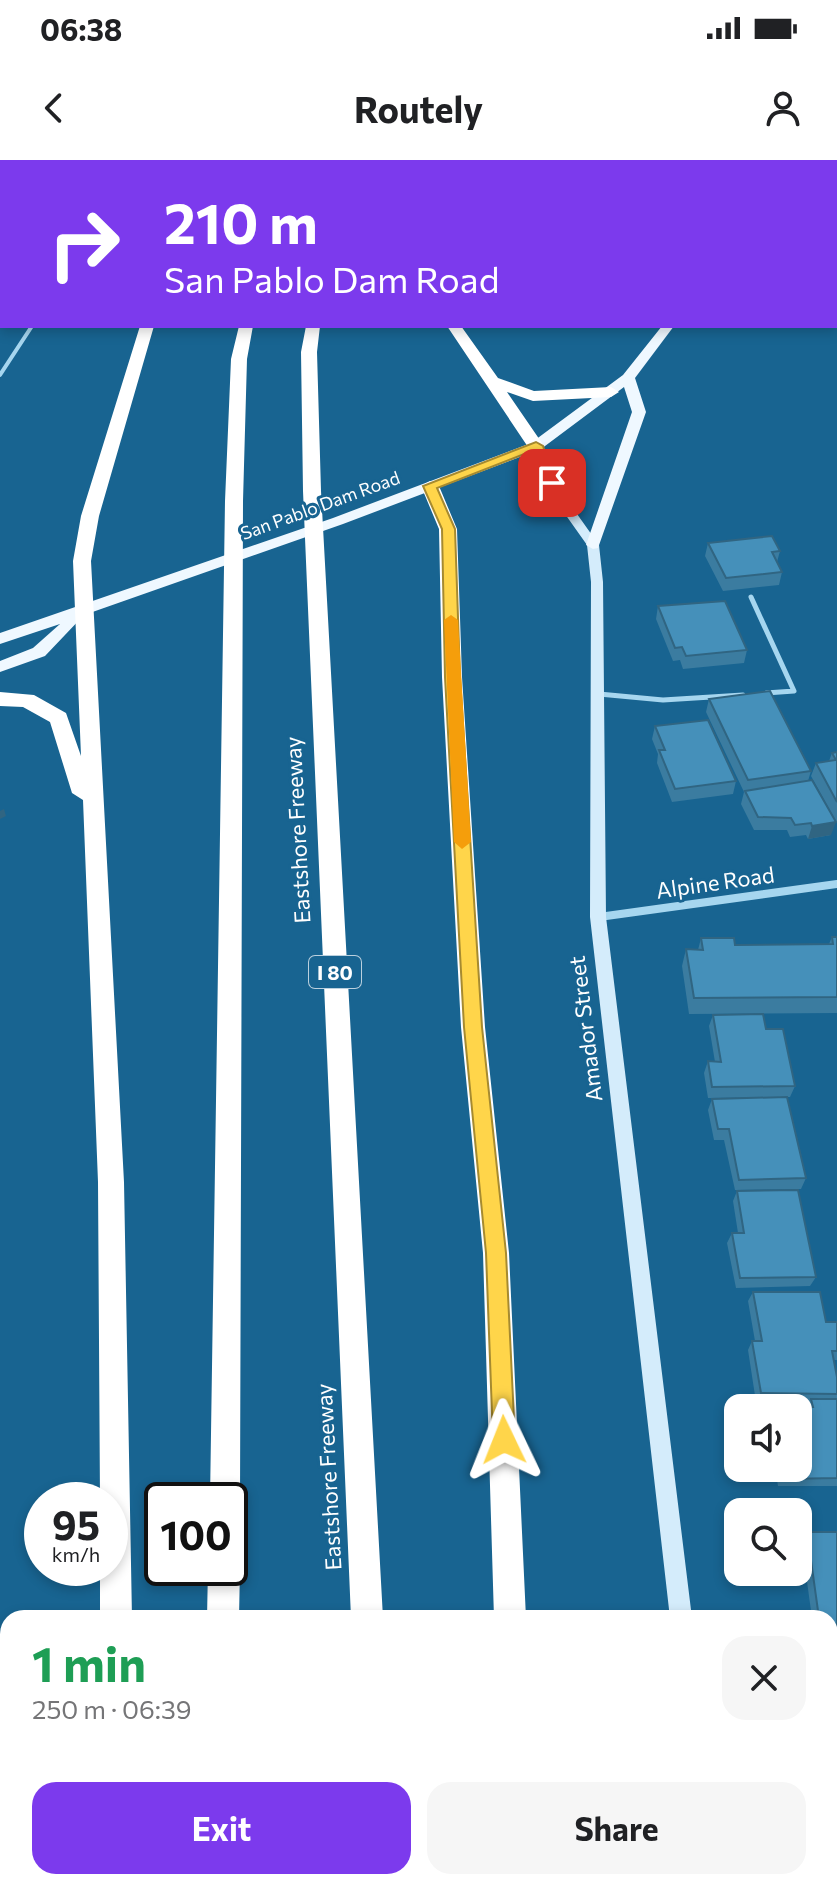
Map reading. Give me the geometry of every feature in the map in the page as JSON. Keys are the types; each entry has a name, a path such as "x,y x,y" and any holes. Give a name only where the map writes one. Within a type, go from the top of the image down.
{"highway":[{"path":"116,1610 111,1182 82,561 90,516 146,328"},
{"path":"225,1482 234,501 239,359 246,328"},
{"name":"Eastshore Freeway","path":"313,328 309,352 312,491 367,1610"},
{"path":"455,328 536,446"},
{"path":"490,381 533,396 611,392"},
{"path":"430,486 448,529 452,677 473,1027 496,1253 510,1610"},
{"path":"0,699 27,700 59,718 93,829"},
{"path":"223,1610 224,1586"}],"main road":[{"name":"San Pablo Dam Road","path":"0,639 338,521 536,446 628,378 666,328"},
{"path":"593,545 639,412 628,378"},
{"name":"San Pablo Dam Road","path":"0,667 39,652 83,610"}],"street":[{"name":"Amador Street","path":"536,446 554,490 593,545 597,582 598,917 680,1610"},
{"name":"Alpine Road","path":"598,917 837,884"}],"lane":[{"path":"0,375 31,328"},
{"path":"751,597 794,691 765,693"},
{"path":"595,694 663,700 750,694"}],"building":[{"path":"772,536 780,551 772,552 782,572 726,578 708,543"},
{"path":"725,601 747,650 686,656 682,647 675,648 658,606"},
{"path":"770,691 811,771 748,780 709,699"},
{"path":"708,720 736,781 675,789 659,750 665,750 655,726"},
{"path":"837,752 837,802 816,763 836,760 832,753"},
{"path":"812,780 836,822 795,825 791,818 758,817 745,791"},
{"path":"832,937 837,937 837,997 694,998 686,949 703,950 701,938 734,938 735,945 833,944"},
{"path":"763,1014 766,1029 783,1029 795,1086 712,1087 708,1061 721,1062 713,1015"},
{"path":"787,1097 806,1178 739,1180 729,1129 718,1129 712,1099"},
{"path":"798,1190 816,1277 740,1278 732,1233 744,1233 737,1191"},
{"path":"753,1292 820,1292 826,1322 837,1322 837,1351 832,1351 837,1394 761,1393 752,1341 762,1341"},
{"path":"812,1399 837,1399 837,1478 812,1478"},
{"path":"812,1532 837,1532 837,1610 818,1610 812,1568"}],"slow traffic":[{"path":"451,620 462,842"}],"route":[{"path":"504,1440 496,1253 473,1027 452,677 448,529 430,486 536,446 552,483"}]}
